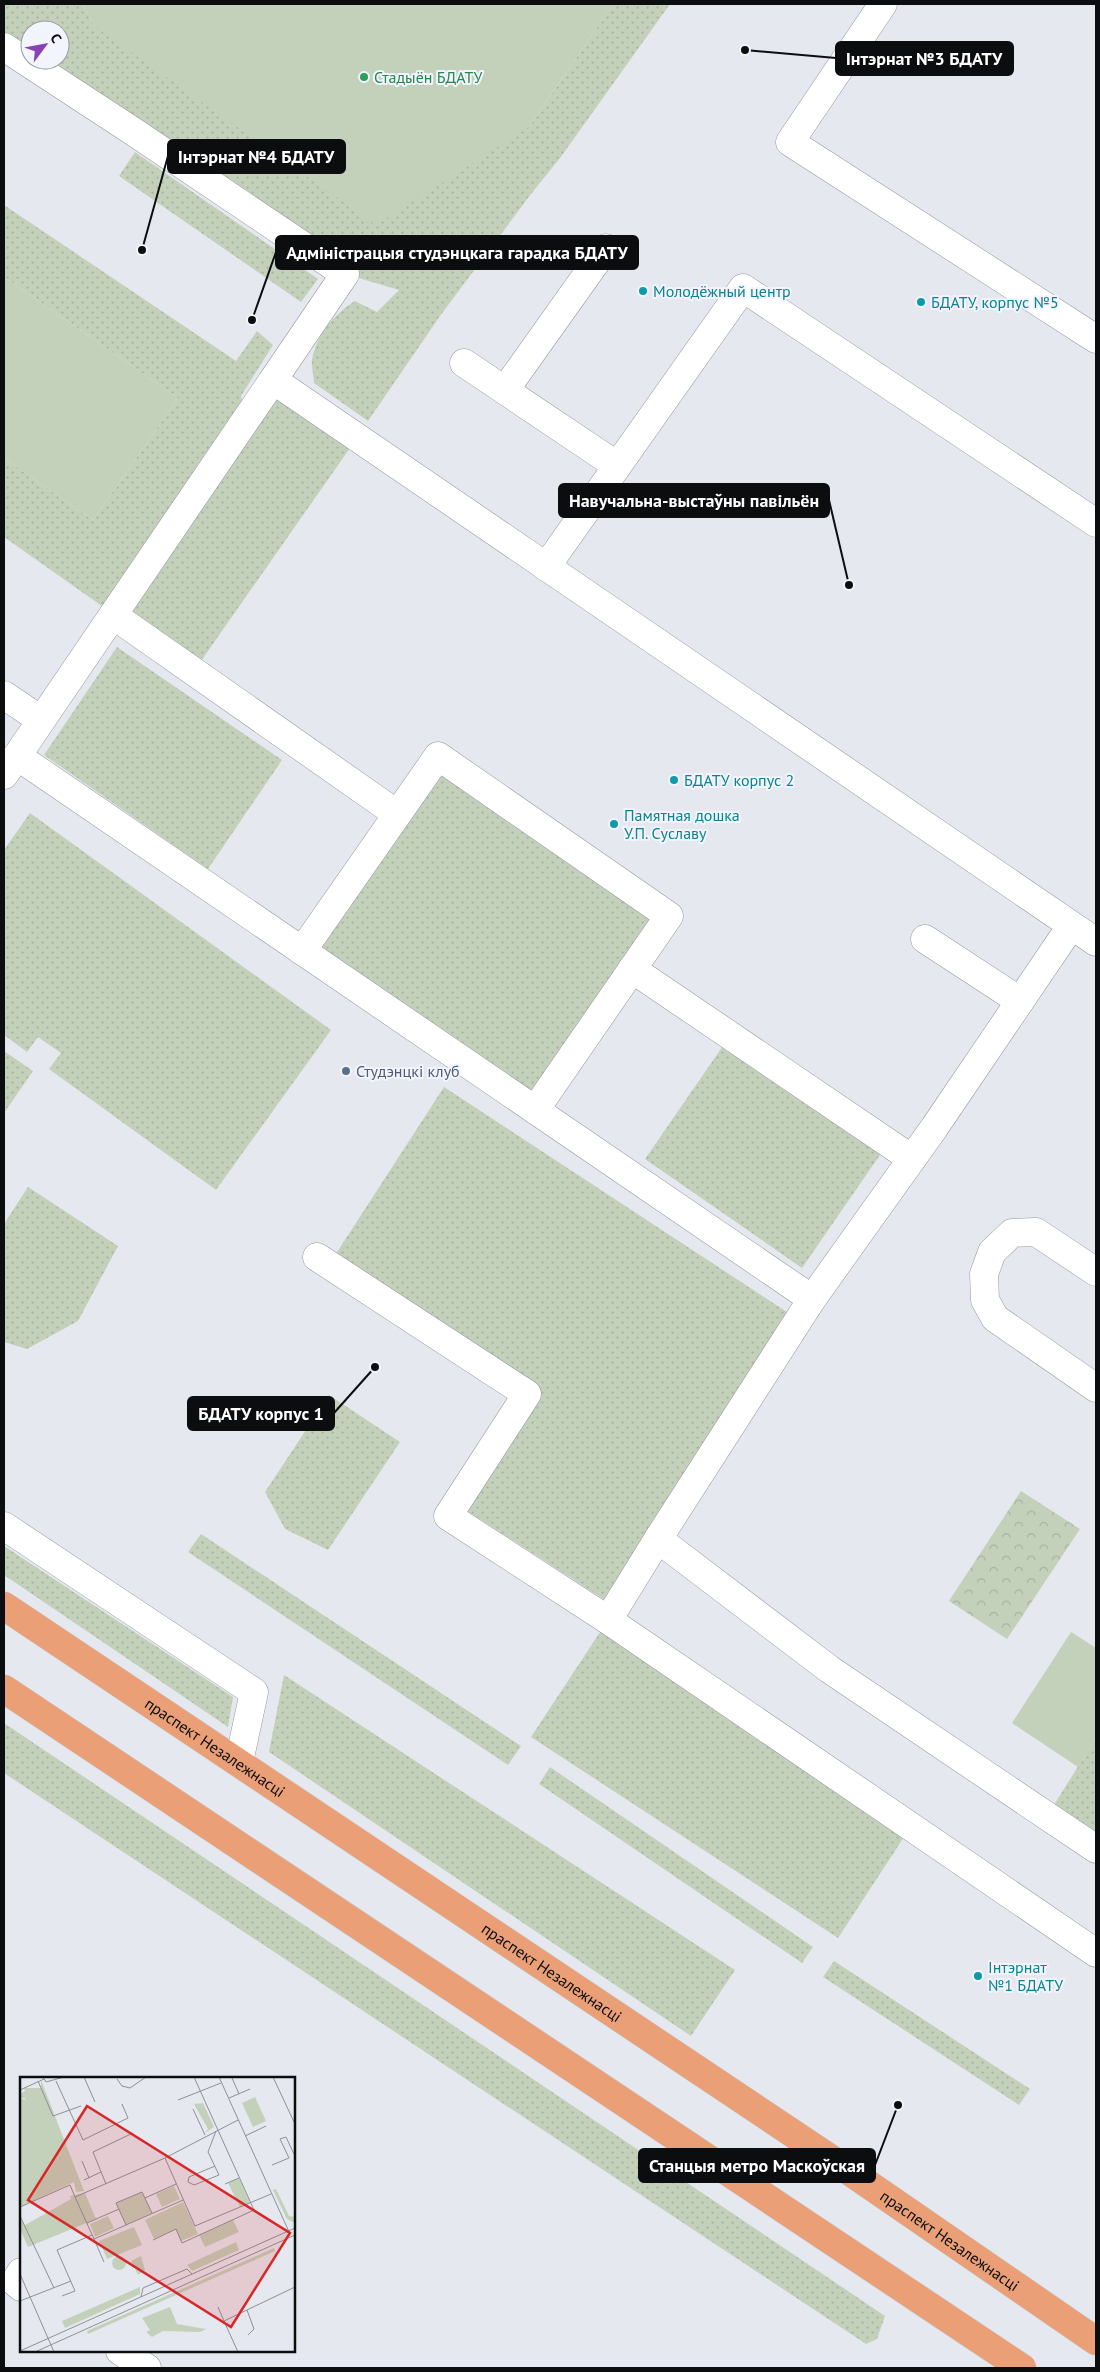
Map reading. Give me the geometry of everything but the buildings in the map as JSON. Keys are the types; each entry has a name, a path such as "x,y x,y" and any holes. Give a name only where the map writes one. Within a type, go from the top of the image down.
{"main road":[{"name":"праспект Незалежнасці","path":"4,1606 852,2173 1096,2341"},
{"path":"4,1689 1022,2368"}],"lane":[{"path":"884,4 790,142 1096,339"},
{"path":"4,47 345,274 10,765 302,951 812,1299"},
{"path":"505,390 606,248"},
{"path":"546,567 616,465 743,288 1096,523"},
{"path":"464,363 616,465"},
{"path":"273,380 1096,942"},
{"path":"113,614 397,814"},
{"path":"4,695 41,720"},
{"path":"302,951 438,756 669,916 535,1110"},
{"path":"608,1620 812,1299 912,1159 1071,926"},
{"path":"925,939 1020,1001"},
{"path":"632,969 912,1159"},
{"path":"1096,1272 1036,1232 1012,1233 992,1252 984,1274 985,1300 995,1318 1096,1388"},
{"path":"317,1257 527,1394 448,1516 608,1620 1096,1953"},
{"path":"4,1526 254,1692 239,1762"},
{"path":"658,1539 829,1669 1096,1849"},
{"path":"122,2352 148,2368"}],"green space":[{"path":"4,4 83,4 94,26 529,127 613,4 670,4 560,158 440,316 368,421 314,383 312,360 314,351 328,326 348,306 355,301 377,312 399,290 345,274 48,70 70,70 70,20 20,20 20,51 4,40"},
{"name":"Стадыён БДАТУ","path":"83,4 613,4 529,127 376,225 94,26"},
{"path":"135,152 318,279 301,302 119,176"},
{"path":"4,205 236,361 257,331 273,345 241,396 245,414 273,380 357,438 194,671 4,537 4,458 93,520 178,398 4,277"},
{"path":"4,277 178,398 93,520 4,458"},
{"path":"117,647 282,760 208,869 44,755"},
{"path":"438,756 669,916 535,1110 302,951"},
{"path":"30,813 331,1030 216,1190 49,1069 61,1053 38,1037 27,1052 4,1035 4,850"},
{"path":"725,1043 882,1152 802,1268 645,1159"},
{"path":"4,1051 33,1071 4,1113"},
{"path":"444,1087 793,1316 608,1602 458,1505 530,1395 330,1263"},
{"path":"28,1187 118,1246 78,1321 27,1349 4,1342 4,1224"},
{"path":"329,1395 400,1442 328,1550 285,1529 265,1492"},
{"path":"1021,1491 1080,1529 1007,1639 949,1601"},
{"path":"201,1534 521,1746 508,1765 188,1552"},
{"path":"4,1546 233,1697 228,1727 4,1575"},
{"path":"608,1620 908,1831 838,1938 531,1737"},
{"path":"1071,1632 1096,1648 1096,1738 1078,1767 1012,1723"},
{"path":"284,1675 735,1970 691,2036 269,1752"},
{"path":"4,1723 885,2316 877,2339 866,2344 4,1773"},
{"path":"1096,1738 1096,1849 1047,1816"},
{"path":"550,1767 813,1947 802,1963 539,1784"},
{"path":"834,1961 1030,2089 1019,2105 823,1977"}],"place":[{"name":"Інтэрнат №3 БДАТУ","path":"745,50"},
{"name":"Стадыён БДАТУ","path":"364,77"},
{"name":"Інтэрнат №4 БДАТУ","path":"142,250"},
{"name":"Молодёжный центр","path":"643,291"},
{"name":"БДАТУ, корпус №5","path":"921,302"},
{"name":"Адміністрацыя студэнцкага гарадка БДАТУ","path":"252,320"},
{"name":"Навучальна-выстаўны павільён","path":"849,585"},
{"name":"БДАТУ корпус 2","path":"674,780"},
{"name":"Памятная дошка У.П. Суславу","path":"614,824"},
{"name":"Студэнцкі клуб","path":"346,1071"},
{"name":"БДАТУ корпус 1","path":"375,1367"},
{"name":"Інтэрнат №1 БДАТУ","path":"978,1976"},
{"name":"Станцыя метро Маскоўская","path":"898,2105"}]}
